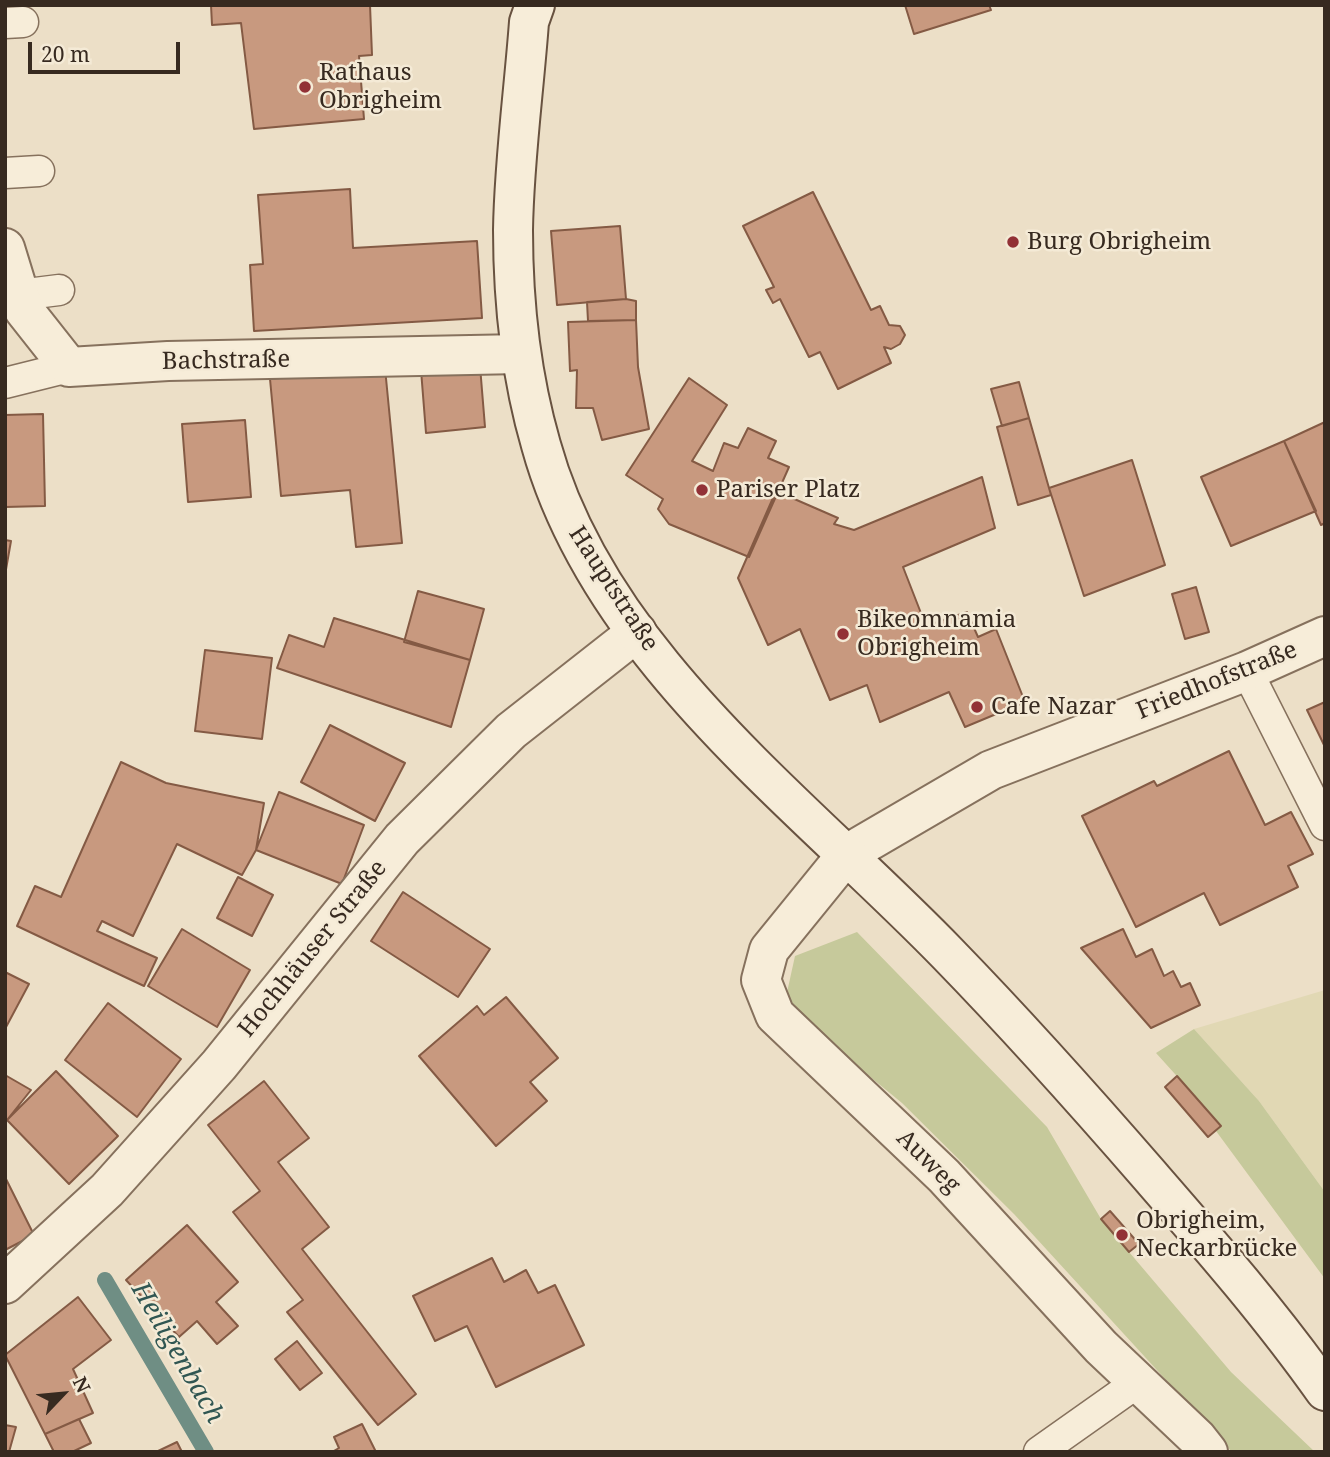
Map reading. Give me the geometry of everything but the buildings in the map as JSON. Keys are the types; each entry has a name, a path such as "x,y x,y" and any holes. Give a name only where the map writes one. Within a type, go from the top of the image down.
{"street":[{"name":"Hauptstraße","path":"535,5 529,22 513,229 520,355 541,447 575,536 637,632 696,708 949,955 1077,1093 1255,1298 1325,1391"},
{"path":"5,248 24,310 69,367"},
{"name":"Bachstraße","path":"69,367 168,361 520,355"},
{"name":"Hochhäuser Straße","path":"5,1284 107,1190 219,1065 402,839 512,732 637,632"},
{"name":"Friedhofstraße","path":"846,854 991,770 1247,671 1325,636"},
{"name":"Auweg","path":"846,854 769,950 761,980 775,1015 944,1176 1101,1347 1197,1437 1208,1452"}],"lane":[{"path":"5,173 39,171"},
{"path":"19,295 59,290"},
{"path":"5,383 69,367"},
{"path":"1247,671 1325,825"},
{"path":"1038,1452 1138,1382"}],"shaded area":[{"path":"1325,990 1325,1192 1259,1101 1194,1029"}],"green space":[{"path":"857,932 1047,1127 1101,1219 1231,1372 1315,1452 1232,1452 1014,1214 902,1103 807,1025 786,997 795,956"},
{"path":"1194,1029 1259,1101 1325,1192 1325,1279 1216,1131 1221,1125 1156,1053"}],"waterway":[{"name":"Heiligenbach","path":"105,1280 206,1452"}],"place":[{"name":"Rathaus Obrigheim","path":"305,87"},
{"name":"Burg Obrigheim","path":"1013,242"},
{"name":"Pariser Platz","path":"702,490"},
{"name":"Bikeomnamia Obrigheim","path":"843,634"},
{"name":"Cafe Nazar","path":"977,707"},
{"name":"Obrigheim, Neckarbrücke","path":"1122,1235"}]}
